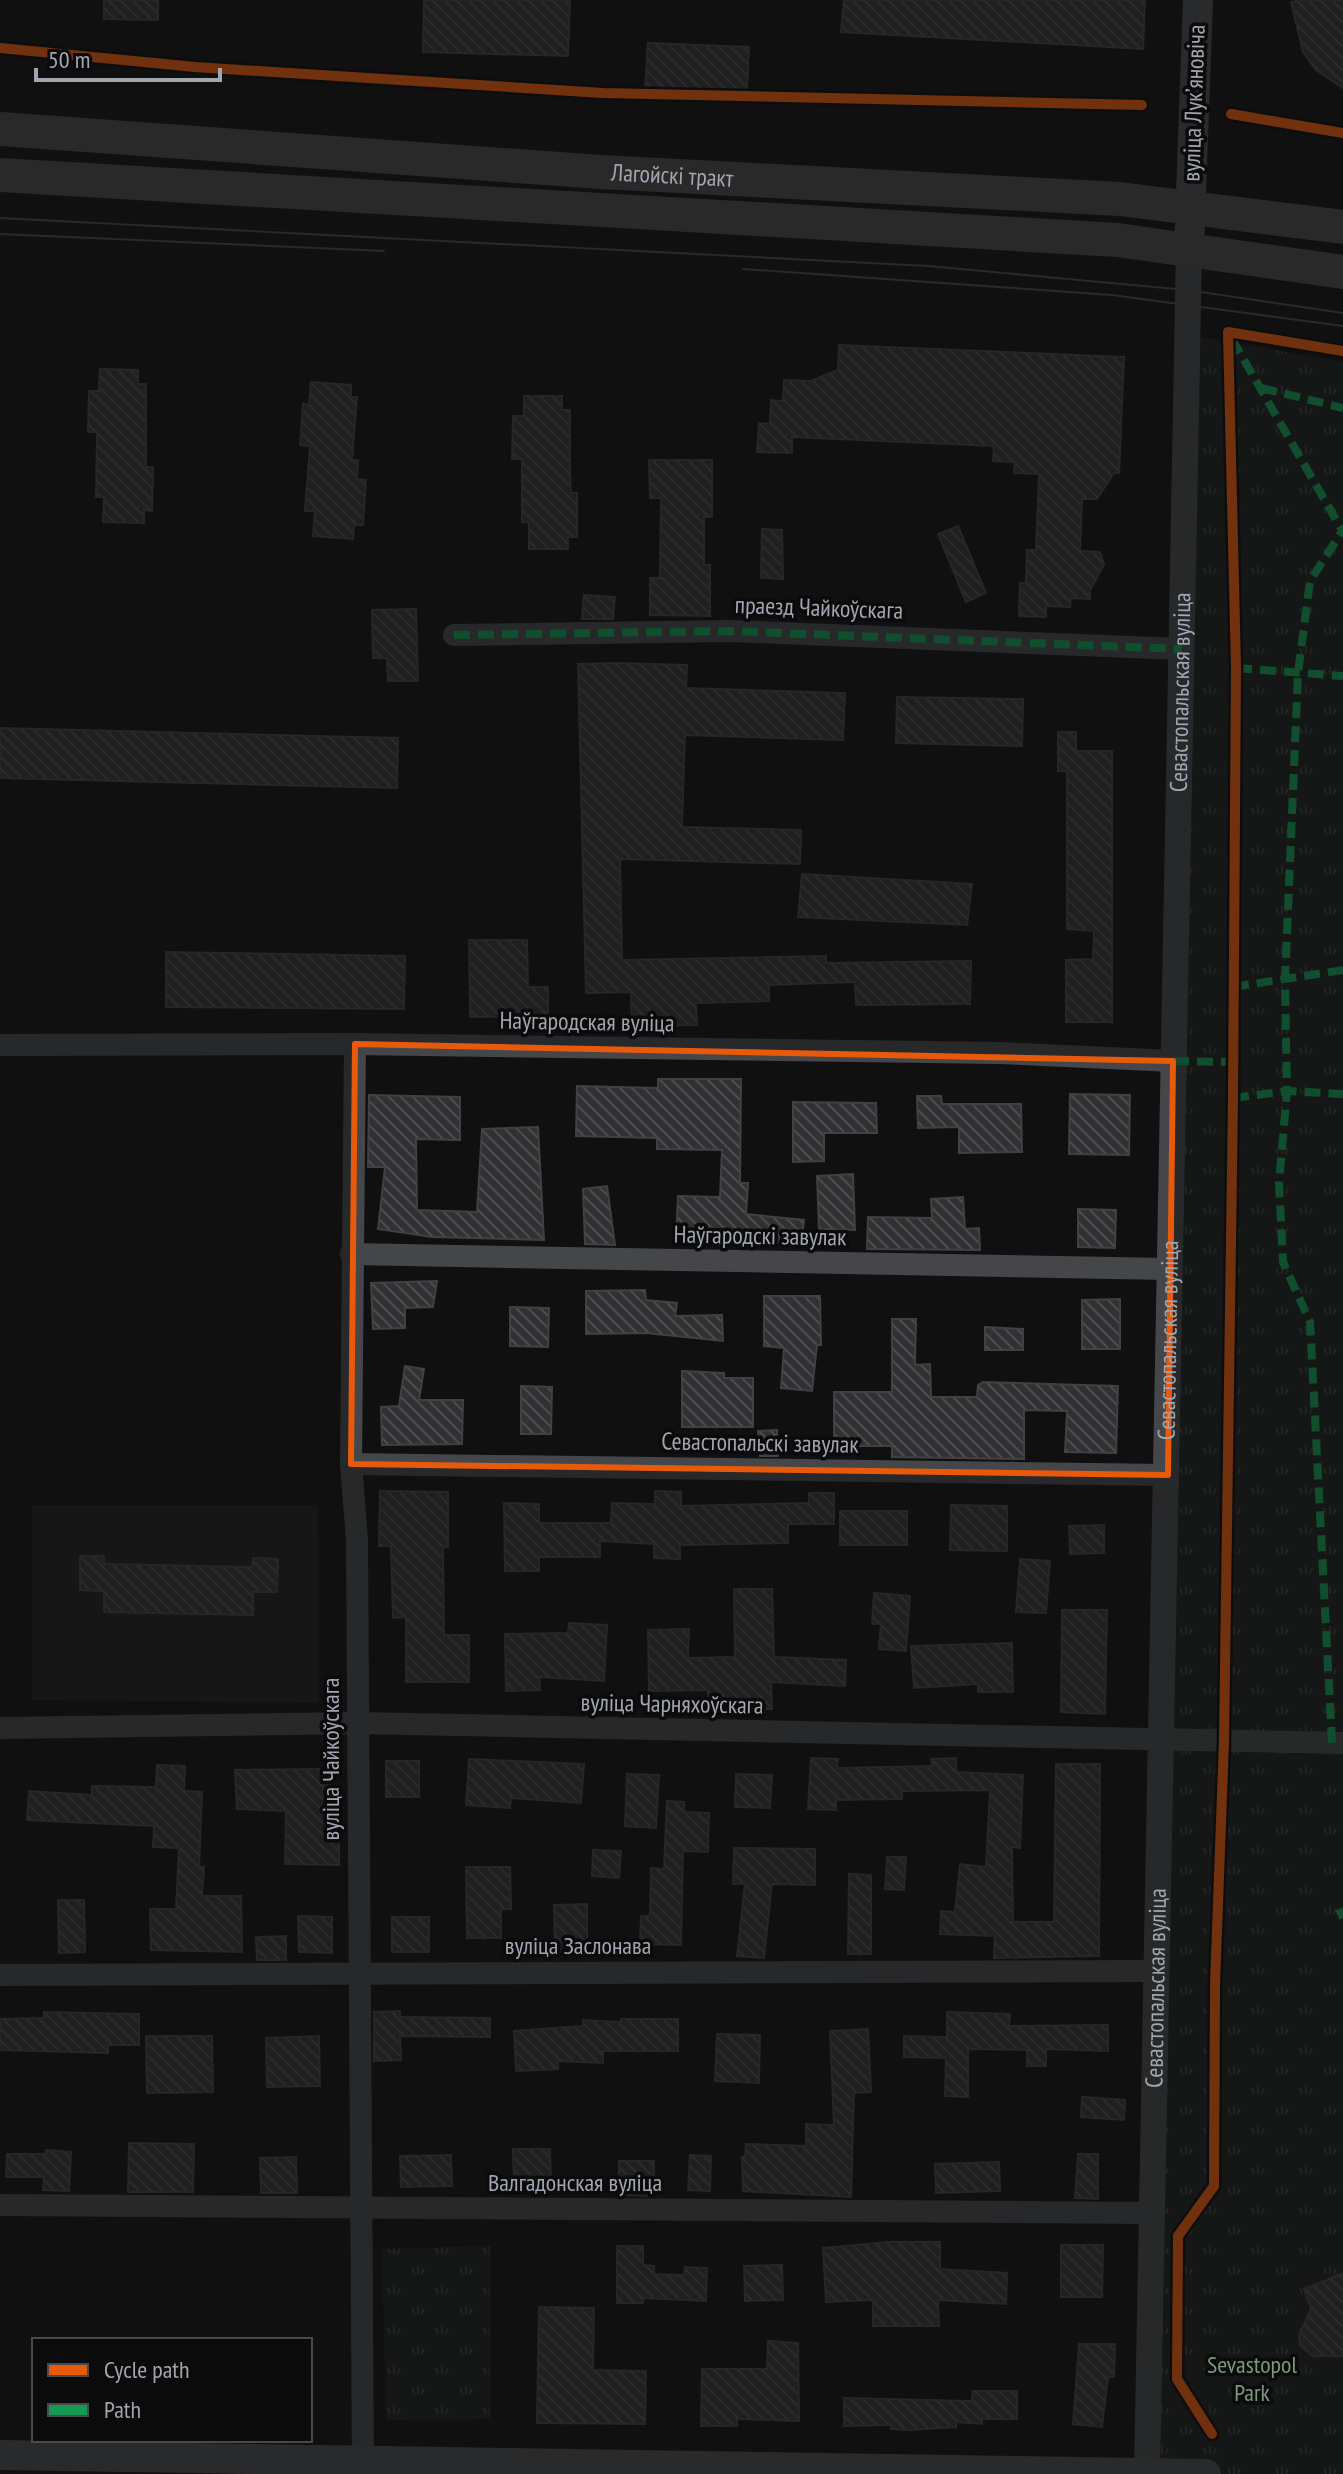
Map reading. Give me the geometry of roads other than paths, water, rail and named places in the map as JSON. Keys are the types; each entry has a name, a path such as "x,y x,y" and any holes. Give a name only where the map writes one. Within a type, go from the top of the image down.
{"main road":[{"name":"вуліца Лукʼяновіча","path":"1190,205 1198,0"},
{"name":"Лагойскі тракт","path":"0,129 616,173 1190,205 1343,227"},
{"name":"Лагойскі тракт","path":"0,175 1102,239 1343,272"},
{"name":"Севастопальская вуліца","path":"1189,249 1190,205"},
{"path":"0,2455 363,2467 1206,2474"}],"street":[{"name":"Севастопальская вуліца","path":"1147,2474 1189,249"},
{"name":"праезд Чайкоўскага","path":"454,635 730,631 1182,649"},
{"name":"Наўгародская вуліца","path":"0,1045 355,1044 1000,1053 1173,1061"},
{"name":"вуліца Чайкоўскага","path":"355,1044 351,1464 357,1532 363,2467"},
{"name":"Наўгародскі завулак","path":"351,1254 1168,1269"},
{"name":"Севастопальскі завулак","path":"351,1464 1168,1475"},
{"name":"вуліца Чарняхоўскага","path":"0,1728 356,1723 1343,1743"},
{"name":"вуліца Заслонава","path":"0,1975 1156,1971"},
{"name":"Валгадонская вуліца","path":"0,2205 1150,2213"}],"tram line":[{"path":"0,218 928,266 1187,290 1343,313"},
{"path":"0,234 384,251"},
{"path":"743,269 1112,295 1343,326"}],"park label":[{"name":"Sevastopol Park","path":"1252,2379"}]}
